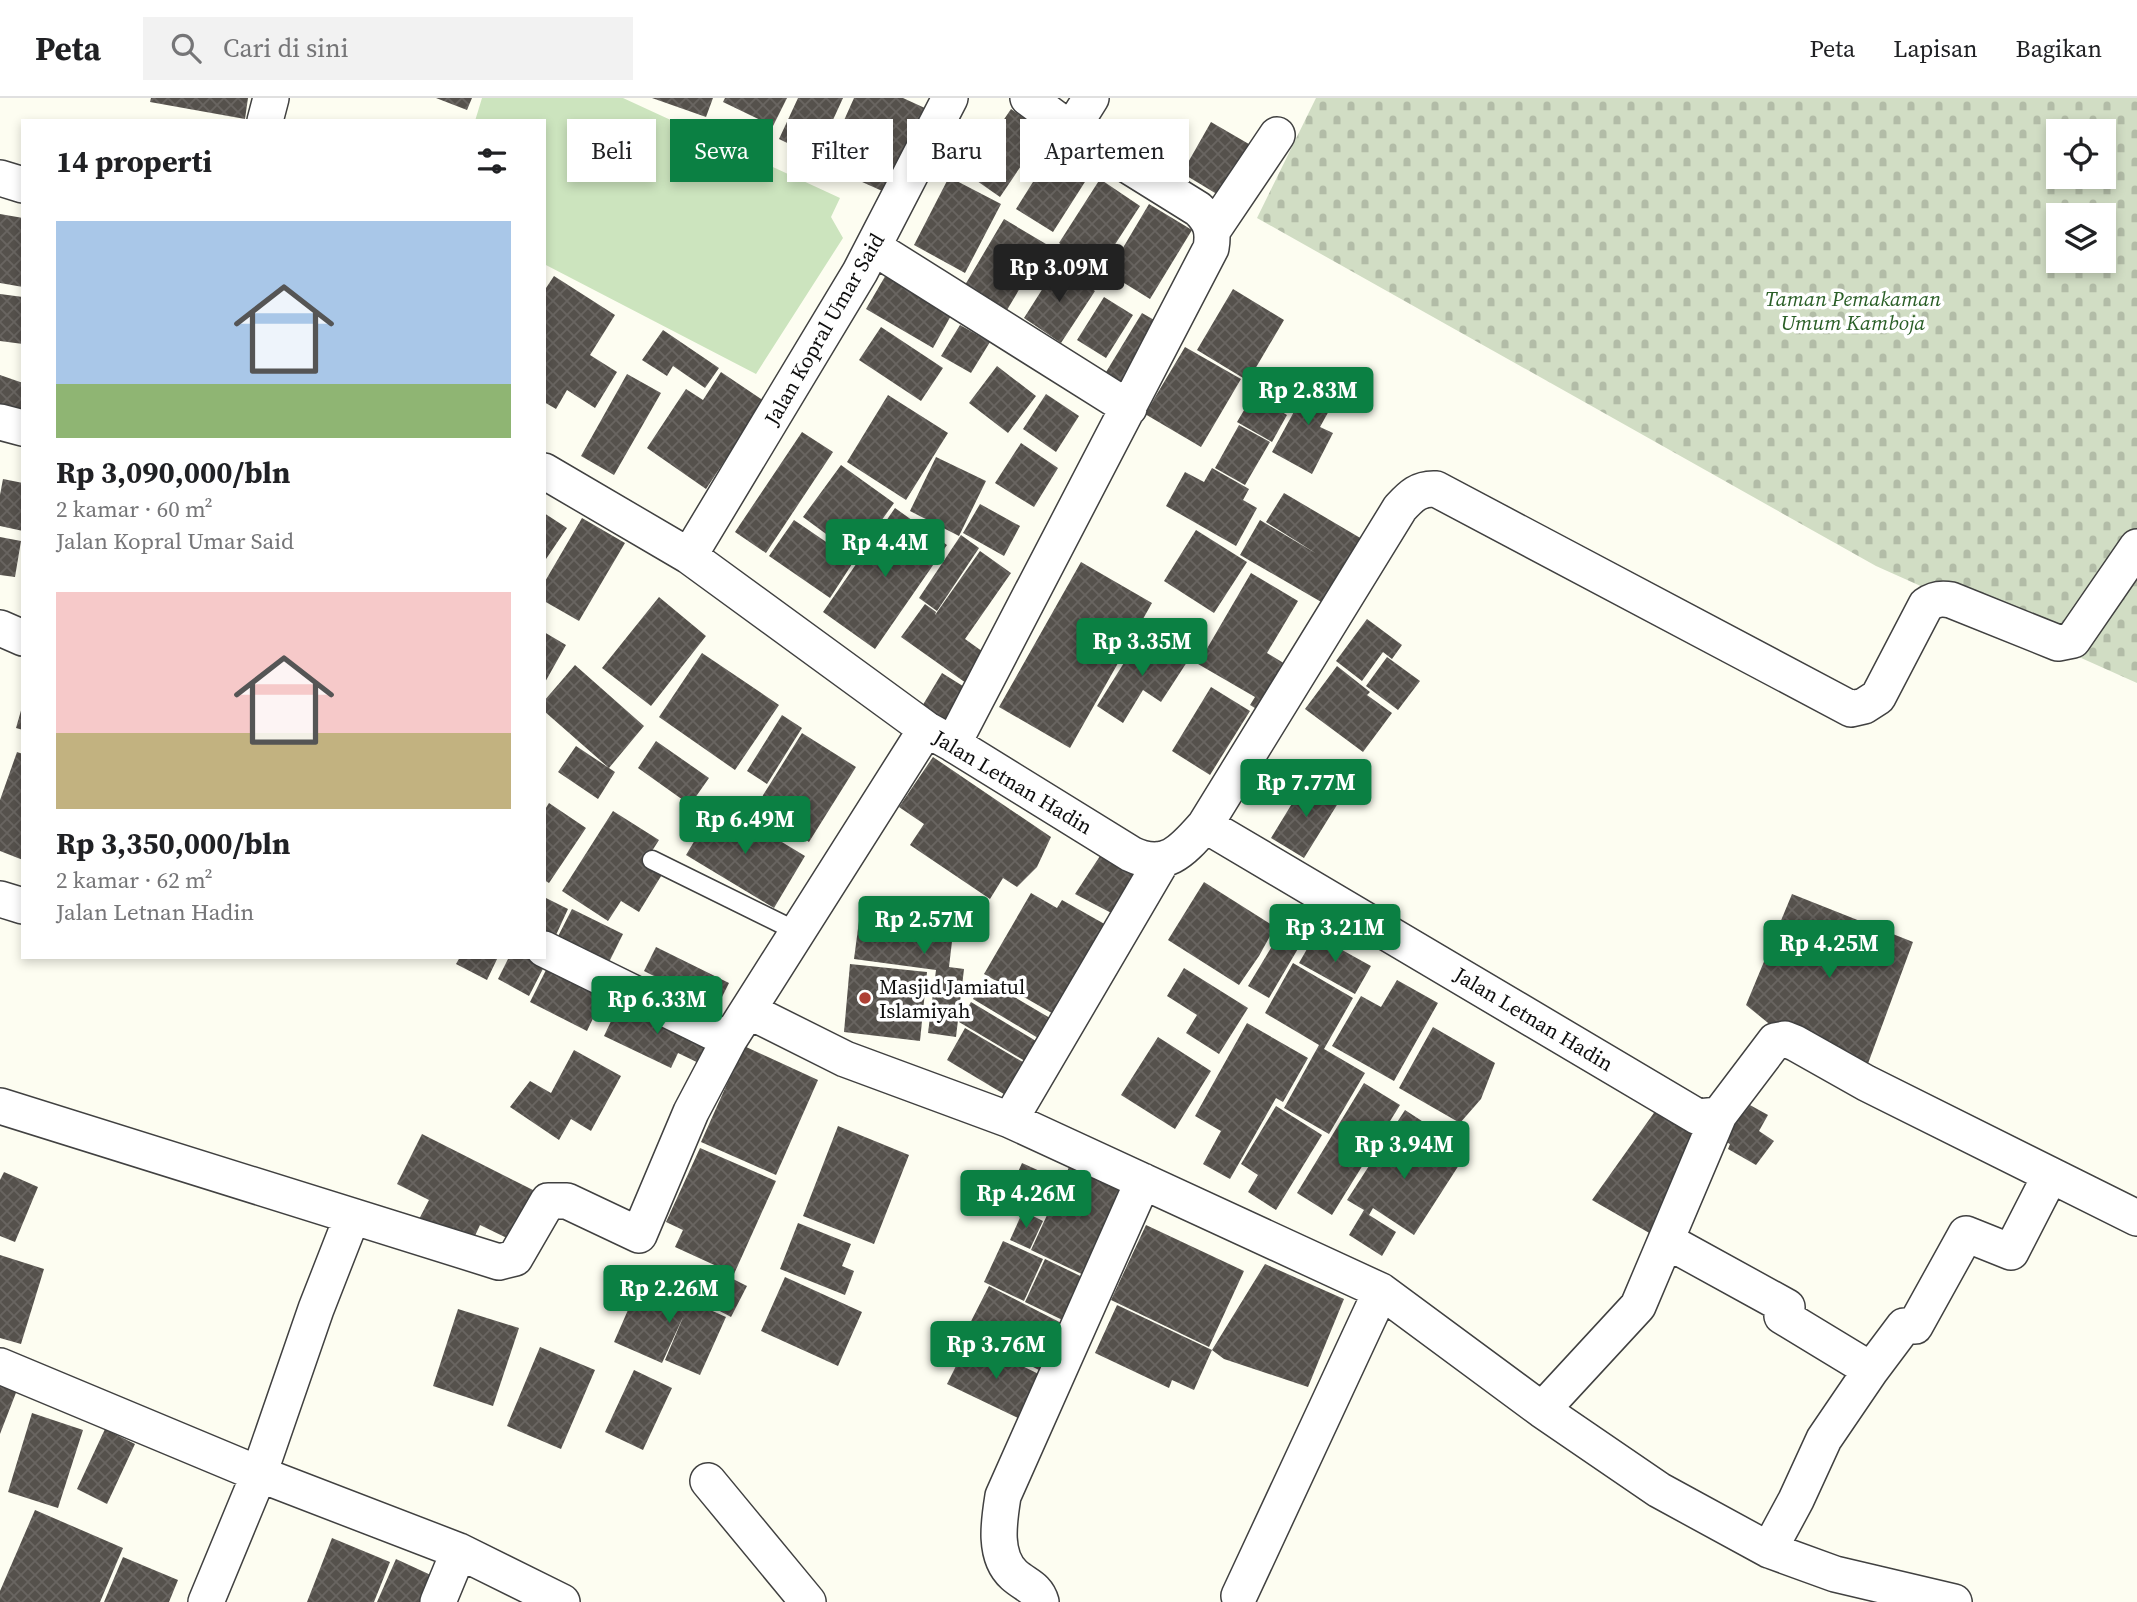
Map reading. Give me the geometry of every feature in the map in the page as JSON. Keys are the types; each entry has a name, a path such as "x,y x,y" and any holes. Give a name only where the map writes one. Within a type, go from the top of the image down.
{"street":[{"path":"266,119 271,98"},
{"name":"Jalan Kopral Umar Said","path":"689,556 873,247 950,98"},
{"path":"1028,98 1056,119"},
{"path":"1078,119 1091,98"},
{"path":"0,1107 499,1262 516,1258 548,1201 567,1201 639,1235 691,1112 729,1040 796,931 940,736 1129,408 1212,248 1213,230 1277,135"},
{"path":"0,178 21,184"},
{"path":"1155,182 1198,209 1213,230"},
{"path":"873,247 1129,408"},
{"path":"0,422 21,427"},
{"name":"Jalan Letnan Hadin","path":"546,472 689,556 940,736 1131,854 1143,860 1163,859"},
{"path":"1010,1120 1163,859 1184,849 1205,825 1400,508 1420,490 1436,489 1851,709 1864,706 1878,697 1926,605 1931,601 1943,598 1951,600 2058,643 2073,640 2137,547"},
{"path":"0,628 21,637"},
{"name":"Jalan Letnan Hadin","path":"1205,825 1698,1117 1719,1115"},
{"path":"0,899 21,905"},
{"path":"546,950 729,1040"},
{"path":"749,1011 845,1059 1010,1120 1381,1291 1542,1410 1659,1490 1769,1550 1835,1574 1954,1602"},
{"path":"1542,1410 1639,1306 1719,1115 1775,1041 1785,1039 2137,1218"},
{"path":"1769,1550 1796,1500 1824,1438 1904,1326 1915,1326 1966,1234 2011,1252 2050,1176"},
{"path":"1041,1602 1032,1586 1015,1576 1003,1561 998,1525 1003,1496 1143,1181"},
{"path":"206,1602 259,1474 316,1309 352,1216"},
{"path":"1667,1241 1787,1307 1782,1316 1871,1370"},
{"path":"1240,1596 1381,1291"},
{"path":"0,1366 259,1474 460,1551 562,1602"},
{"path":"708,1481 808,1602"},
{"path":"438,1602 460,1551"}],"lane":[{"path":"652,860 796,931"}],"green space":[{"path":"482,98 623,98 670,120 670,182 773,182 773,167 787,174 787,182 805,182 840,198 831,217 843,238 756,374 546,265 546,119 476,119"},
{"name":"Taman Pemakaman Umum Kamboja","path":"1316,98 2137,98 2137,683 1876,566 1257,218"}],"building":[{"path":"151,98 248,98 245,119 150,102"},
{"path":"436,98 472,98 467,110"},
{"path":"652,98 713,98 706,117"},
{"path":"725,98 787,98 773,126 773,119 758,119 723,102"},
{"path":"798,98 843,98 833,119 788,119"},
{"path":"854,98 903,98 927,109 923,119 907,119 907,154 889,194 862,182 893,182 893,119 845,119"},
{"path":"1011,109 1025,119 1020,119 1020,167 1000,197 978,182 1006,182 1004,119"},
{"path":"787,122 787,143 779,139"},
{"path":"1211,122 1254,147 1225,199 1189,177 1189,161"},
{"path":"946,182 959,182 1001,204 965,273 914,245"},
{"path":"1033,182 1085,182 1053,232 1016,209"},
{"path":"1098,182 1104,182 1140,206 1099,269 1059,243"},
{"path":"1149,204 1192,230 1150,299 1108,273"},
{"path":"0,214 21,218 21,287 0,283"},
{"path":"1004,219 1046,244 1007,310 965,285"},
{"path":"1057,266 1095,291 1061,343 1024,318"},
{"path":"887,273 953,312 933,348 866,309"},
{"path":"554,276 615,315 590,355 617,372 595,408 567,390 556,409 546,403 546,288"},
{"path":"1233,289 1284,320 1248,381 1197,350"},
{"path":"0,294 21,297 21,344 0,341"},
{"path":"1104,297 1133,315 1106,358 1077,340"},
{"path":"1142,313 1168,328 1128,393 1103,377"},
{"path":"960,325 990,342 971,373 941,356"},
{"path":"881,327 943,368 921,401 859,360"},
{"path":"663,330 719,368 705,388 673,366 667,376 642,360"},
{"path":"1185,347 1241,379 1201,447 1145,414"},
{"path":"997,366 1036,396 1008,433 969,403"},
{"path":"721,372 764,401 706,489 647,448 686,389 703,400"},
{"path":"627,374 661,393 614,475 581,456"},
{"path":"0,375 21,382 21,411 16,425 0,419"},
{"path":"1314,375 1341,389 1320,427 1333,433 1312,474 1272,452"},
{"path":"1046,394 1079,416 1056,452 1023,429"},
{"path":"888,395 948,433 906,500 847,462"},
{"path":"1253,395 1287,415 1272,442 1237,422"},
{"path":"1239,425 1270,442 1245,485 1215,468"},
{"path":"802,432 833,452 766,553 735,532"},
{"path":"1021,443 1058,468 1034,507 995,483"},
{"path":"936,457 986,481 959,536 910,511"},
{"path":"841,465 894,503 856,556 803,517"},
{"path":"1212,468 1249,489 1243,500 1257,508 1236,546 1166,506 1185,472 1204,482"},
{"path":"3,479 21,483 21,531 0,526"},
{"path":"1284,493 1362,539 1323,603 1240,555 1260,520 1317,554 1266,522"},
{"path":"980,504 1020,526 1004,556 963,533"},
{"path":"895,508 947,545 875,649 823,612"},
{"path":"546,514 567,528 546,559"},
{"path":"582,518 625,543 579,621 546,602 546,580"},
{"path":"794,520 854,561 830,598 769,556"},
{"path":"1196,530 1247,562 1214,613 1164,581"},
{"path":"961,535 979,548 937,611 919,598"},
{"path":"0,537 21,541 15,577 0,575"},
{"path":"980,551 1011,573 965,639 986,654 966,683 901,637 925,604 936,612 935,615"},
{"path":"1081,562 1152,603 1070,748 999,707"},
{"path":"1251,573 1298,601 1267,653 1295,670 1268,716 1250,705 1255,697 1198,664"},
{"path":"659,597 706,636 651,706 602,668"},
{"path":"1367,619 1402,645 1392,659 1383,652 1362,681 1336,661"},
{"path":"546,633 566,645 546,680"},
{"path":"1142,634 1187,662 1161,702 1143,690 1123,723 1097,706"},
{"path":"702,653 779,705 735,770 659,717"},
{"path":"1387,657 1420,681 1398,710 1366,686"},
{"path":"575,665 644,726 609,768 546,713 546,699"},
{"path":"1337,666 1370,692 1367,695 1392,713 1363,752 1305,709"},
{"path":"942,673 966,688 945,723 921,708"},
{"path":"1211,687 1250,711 1210,775 1172,751"},
{"path":"21,710 21,729 16,728"},
{"path":"782,715 802,728 767,784 747,771"},
{"path":"802,733 856,767 809,842 755,808"},
{"path":"656,741 709,778 690,805 638,768"},
{"path":"576,746 615,772 598,799 558,772"},
{"path":"17,752 21,753 21,859 0,851 0,800"},
{"path":"933,757 1051,837 1037,867 1017,887 1003,878 990,899 910,845 924,824 899,807"},
{"path":"1307,779 1340,800 1304,858 1271,838"},
{"path":"549,803 586,828 549,883 546,881 546,808"},
{"path":"717,803 805,856 774,908 686,855"},
{"path":"613,811 659,840 645,862 663,873 639,912 621,901 608,921 562,891"},
{"path":"1100,856 1143,879 1119,917 1075,894"},
{"path":"1204,882 1275,927 1239,985 1168,940"},
{"path":"1031,893 1057,908 1062,900 1108,926 1057,1016 984,974"},
{"path":"1792,894 1913,942 1866,1069 1778,1031 1746,1005"},
{"path":"546,898 568,909 550,948 546,946"},
{"path":"938,898 974,903 971,936 953,933 949,967 964,969 956,1037 928,1033 936,970 854,959 859,921 934,930"},
{"path":"572,909 623,934 602,976 551,950"},
{"path":"1289,918 1309,930 1269,998 1248,986"},
{"path":"1315,935 1371,966 1355,994 1299,963"},
{"path":"656,947 729,983 708,1025 649,996 658,978 644,971"},
{"path":"552,958 608,987 587,1031 530,1002"},
{"path":"459,959 497,959 487,980 456,964"},
{"path":"508,959 548,959 529,996 498,979"},
{"path":"1293,963 1353,998 1324,1049 1365,1073 1329,1134 1284,1108 1319,1045 1265,1013"},
{"path":"850,964 927,972 920,1041 844,1032"},
{"path":"1184,968 1248,1008 1219,1054 1186,1033 1197,1015 1167,996"},
{"path":"984,979 1055,1021 1043,1041 973,999"},
{"path":"1397,980 1438,1003 1394,1081 1332,1046 1361,996 1381,1007"},
{"path":"622,998 718,1045 707,1067 678,1053 671,1068 604,1036"},
{"path":"971,1002 1041,1044 1030,1064 959,1022"},
{"path":"1247,1023 1308,1058 1283,1102 1276,1098 1230,1179 1203,1164 1221,1131 1195,1116"},
{"path":"1433,1027 1495,1063 1481,1099 1460,1123 1399,1088"},
{"path":"965,1028 1038,1071 1019,1103 947,1060"},
{"path":"1158,1037 1211,1071 1175,1129 1121,1095"},
{"path":"744,1046 818,1080 776,1175 701,1142"},
{"path":"574,1050 621,1076 591,1131 571,1119 559,1140 510,1107 530,1081 551,1093"},
{"path":"1364,1083 1400,1105 1332,1215 1297,1193"},
{"path":"1739,1099 1768,1115 1759,1131 1774,1141 1756,1165 1728,1149 1730,1144 1721,1139"},
{"path":"1276,1106 1322,1135 1276,1210 1248,1192 1258,1175 1241,1164"},
{"path":"1405,1110 1468,1151 1414,1235 1373,1208 1369,1215 1396,1232 1382,1256 1349,1235 1364,1210 1347,1200"},
{"path":"1656,1110 1707,1135 1658,1238 1592,1200"},
{"path":"838,1126 909,1155 874,1244 803,1216"},
{"path":"422,1134 535,1191 511,1240 480,1225 468,1251 416,1225 429,1200 397,1184"},
{"path":"700,1148 776,1181 734,1274 675,1247 683,1230 666,1222"},
{"path":"1022,1163 1053,1177 1036,1215 1005,1201"},
{"path":"1070,1165 1135,1196 1088,1277 1031,1250"},
{"path":"4,1172 38,1187 15,1242 0,1236 0,1180"},
{"path":"1023,1211 1043,1221 1030,1249 1010,1240"},
{"path":"798,1223 851,1244 842,1266 854,1271 845,1295 780,1269"},
{"path":"1146,1225 1244,1271 1209,1347 1111,1300"},
{"path":"1003,1241 1043,1259 1024,1301 984,1282"},
{"path":"0,1255 44,1269 21,1344 0,1338"},
{"path":"1045,1259 1095,1283 1075,1326 1025,1302"},
{"path":"1265,1264 1344,1299 1308,1387 1224,1359 1212,1350"},
{"path":"645,1271 693,1293 690,1301 726,1317 700,1375 665,1360 684,1315 662,1363 614,1342"},
{"path":"717,1271 747,1286 731,1317 701,1301"},
{"path":"785,1277 862,1312 838,1366 761,1331"},
{"path":"989,1286 1073,1329 1049,1375 965,1333"},
{"path":"1117,1305 1212,1350 1194,1390 1172,1380 1169,1388 1095,1353"},
{"path":"458,1309 519,1328 493,1406 433,1386"},
{"path":"969,1340 1045,1377 1024,1421 947,1384"},
{"path":"540,1347 595,1370 561,1449 507,1426"},
{"path":"634,1370 672,1388 643,1450 605,1432"},
{"path":"0,1378 19,1385 0,1434"},
{"path":"32,1413 83,1430 58,1508 8,1492"},
{"path":"105,1429 135,1444 107,1504 77,1489"},
{"path":"35,1510 123,1548 100,1602 0,1602 0,1591"},
{"path":"332,1538 390,1562 374,1602 307,1602"},
{"path":"123,1557 178,1580 169,1602 104,1602"},
{"path":"396,1559 446,1582 437,1602 377,1602"}],"place":[{"name":"Masjid Jamiatul Islamiyah","path":"865,998"}]}
